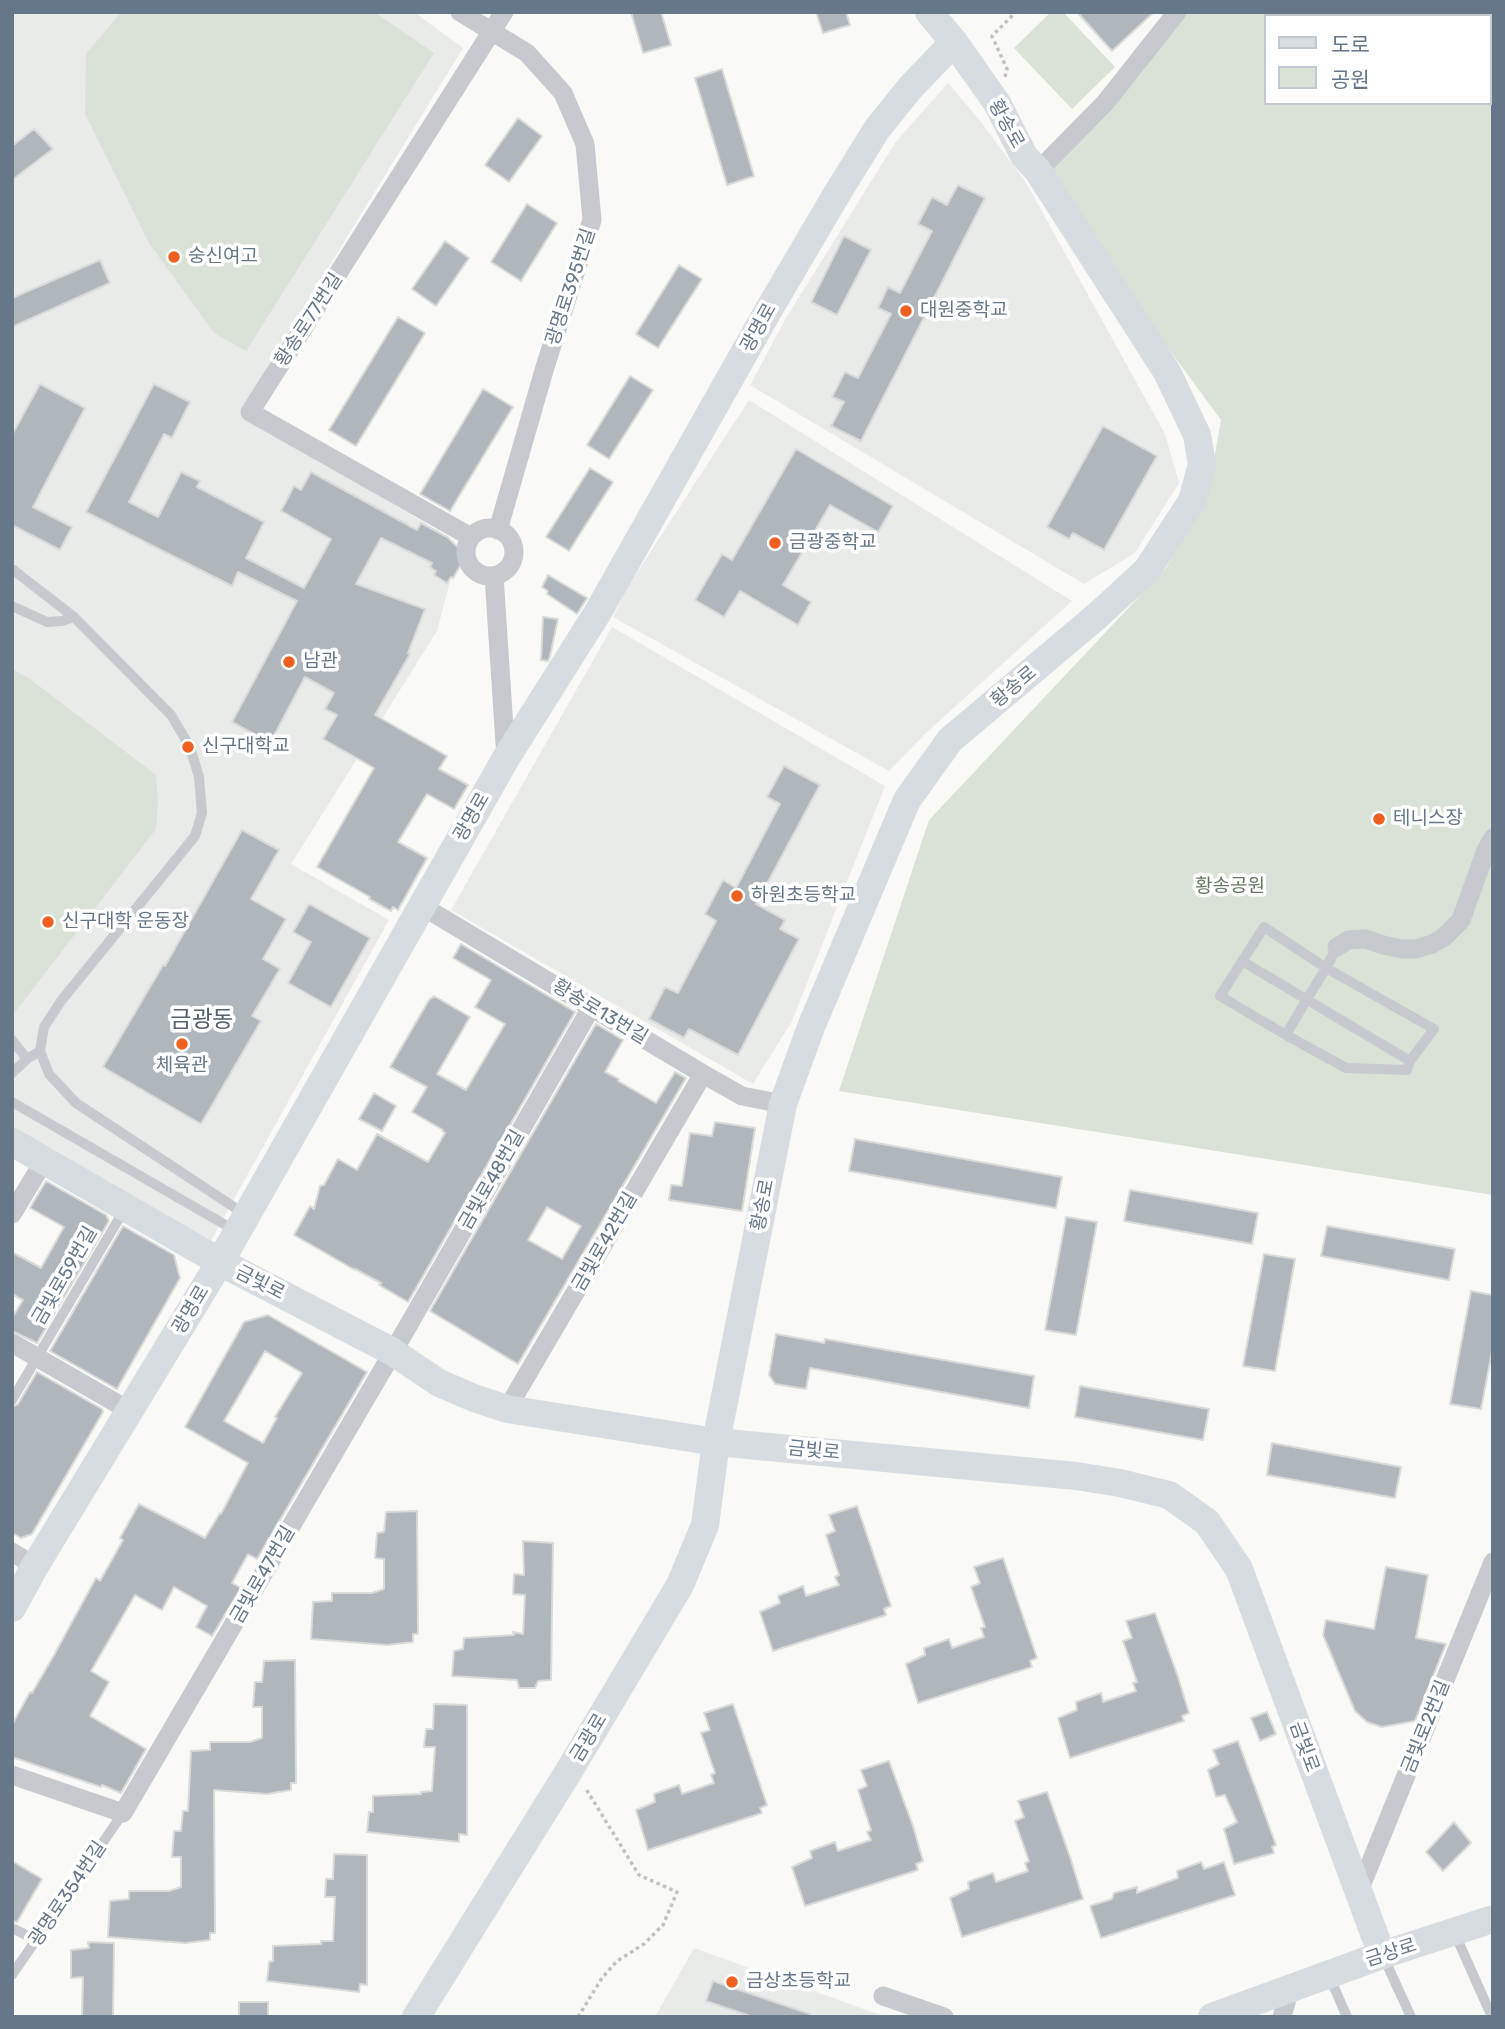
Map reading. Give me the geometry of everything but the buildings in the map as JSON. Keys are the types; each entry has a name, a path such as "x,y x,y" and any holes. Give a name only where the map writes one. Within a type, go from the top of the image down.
{"street":[{"name":"광명로395번길","path":"460,12 527,53 563,93 585,144 592,220 545,367 498,530"},
{"name":"황송로77번길","path":"471,537 250,412 504,12"},
{"name":"황송로","path":"716,1442 783,1104 811,1027 907,800 950,740 1097,616 1147,570 1192,501 1202,464 1197,435 1167,372 1038,171 1024,156 997,103 929,12"},
{"path":"1038,171 1105,103 1177,12"},
{"name":"광명로","path":"12,1608 24,1559 130,1411 220,1262 506,758 598,612 775,301 877,129 910,88 954,42"},
{"path":"485,528 498,530 509,537 513,544 513,560 509,568 502,573 486,576 472,568 466,553 467,544 471,537 485,528"},
{"path":"494,576 506,758"},
{"path":"1338,947 1348,940 1366,939 1392,947 1416,949 1443,938 1461,920 1486,850 1493,838"},
{"name":"황송로13번길","path":"422,906 742,1096 783,1104"},
{"name":"금빛로48번길","path":"393,1352 591,1007"},
{"name":"금빛로42번길","path":"507,1409 703,1074"},
{"name":"금빛로","path":"12,1142 220,1262 393,1352 439,1383 507,1409 716,1442 1076,1476 1169,1495 1207,1522 1239,1569 1382,1955"},
{"path":"12,1214 44,1161"},
{"path":"12,1343 130,1411"},
{"name":"금빛로47번길","path":"127,1805 393,1352"},
{"name":"금광로","path":"416,2017 572,1766 680,1585 705,1525 716,1442"},
{"name":"금빛로2번길","path":"1359,1891 1493,1562"},
{"path":"12,1775 127,1805"},
{"name":"금상로","path":"1212,2017 1382,1955 1493,1919"},
{"path":"1282,2017 1290,1988"},
{"path":"883,1996 944,2017"}],"lane":[{"path":"12,569 74,617 171,715 190,747 199,777 202,813 195,836 61,1000 44,1027 40,1051 49,1074 75,1103 242,1223"},
{"path":"12,607 47,622 74,617"},
{"path":"1264,927 1326,968 1434,1029 1406,1070 1346,1068 1220,996 1242,961 1264,927"},
{"path":"1286,1035 1338,947"},
{"path":"1242,961 1410,1062"},
{"path":"12,1040 27,1059"},
{"path":"12,1073 40,1051"},
{"path":"12,1102 242,1223"},
{"name":"금빛로59번길","path":"12,1399 126,1206"},
{"name":"광명로354번길","path":"12,1975 127,1805"},
{"path":"12,1928 36,1940"},
{"path":"1454,1933 1492,2017"},
{"path":"1382,1955 1411,2017"},
{"path":"1329,1974 1347,2017"}],"path":[{"path":"997,103 1007,69 992,36 1016,12"},
{"path":"572,1766 639,1875 677,1892 663,1925 601,1978 578,2017"}],"shaded area":[{"name":"신구대학교","path":"12,12 414,12 463,48 239,413 438,531 459,547 437,631 291,864 389,920 208,1246 12,1130"},
{"name":"대원중학교","path":"948,83 1025,181 1165,434 1179,483 1135,553 1084,584 750,385 786,318 895,143"},
{"name":"금광중학교","path":"749,400 1072,601 927,732 889,771 613,617 627,588"},
{"name":"하원초등학교","path":"612,627 885,786 792,1021 753,1084 451,910"},
{"name":"금상초등학교","path":"694,1948 886,2017 655,2017"}],"green space":[{"path":"121,12 374,12 434,53 246,351 214,333 149,243 85,114 86,54"},
{"path":"1051,12 1063,12 1115,67 1072,109 1014,48"},
{"name":"황송공원","path":"1168,12 1493,12 1493,1195 839,1091 929,820 1166,568 1208,494 1221,420 1038,171"},
{"name":"신구대학 운동장","path":"12,669 30,679 156,775 158,801 156,829 12,1016"}],"place":[{"name":"숭신여고","path":"174,257"},
{"name":"대원중학교","path":"906,311"},
{"name":"금광중학교","path":"775,543"},
{"name":"남관","path":"289,662"},
{"name":"신구대학교","path":"188,747"},
{"name":"테니스장","path":"1379,819"},
{"name":"하원초등학교","path":"737,896"},
{"name":"신구대학 운동장","path":"48,922"},
{"name":"체육관","path":"182,1044"},
{"name":"금상초등학교","path":"732,1982"}],"district":[{"name":"금광동","path":"202,1020"}]}
